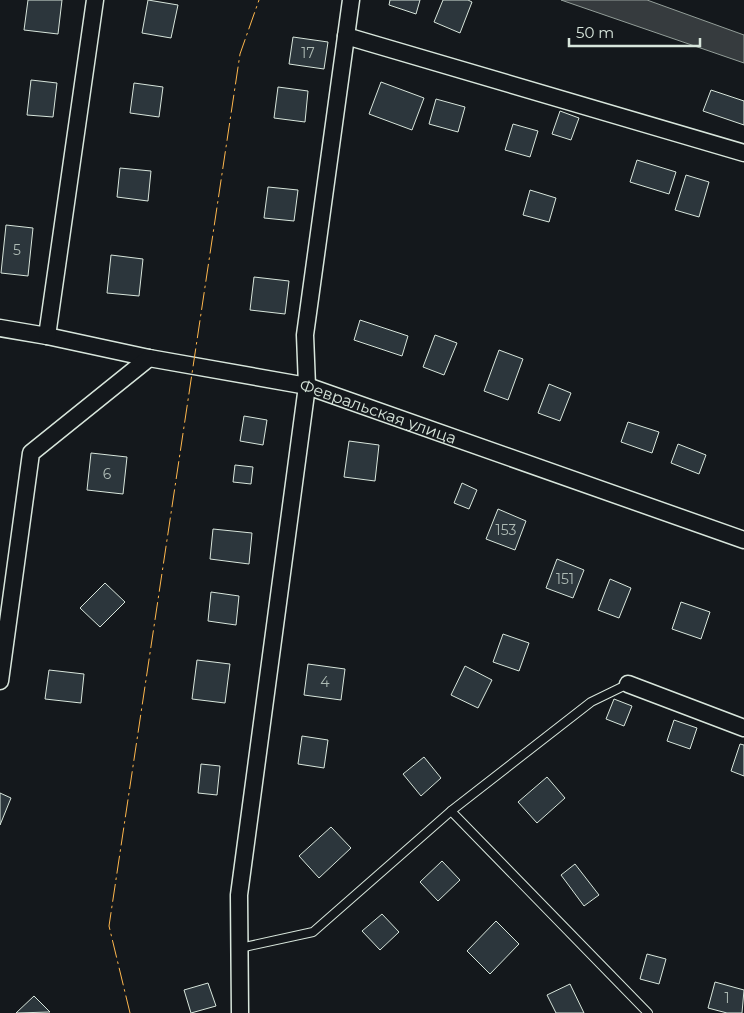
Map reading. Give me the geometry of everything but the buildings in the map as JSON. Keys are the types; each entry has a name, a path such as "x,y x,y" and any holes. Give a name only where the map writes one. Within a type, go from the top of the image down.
{"street":[{"path":"47,336 94,0"},
{"path":"240,1013 239,894 307,386 305,335 351,0"},
{"path":"346,36 744,153"},
{"name":"Февральская улица","path":"0,328 148,358 307,386 744,540"},
{"path":"0,681 31,452 148,358"},
{"path":"628,684 744,728"}],"lane":[{"path":"240,948 313,932 451,811 591,702 628,684"},
{"path":"451,811 648,1013"}],"shaded area":[{"path":"561,0 647,0 744,35 744,63"}],"power":[{"path":"130,1013 109,926 240,54 259,0"}]}
